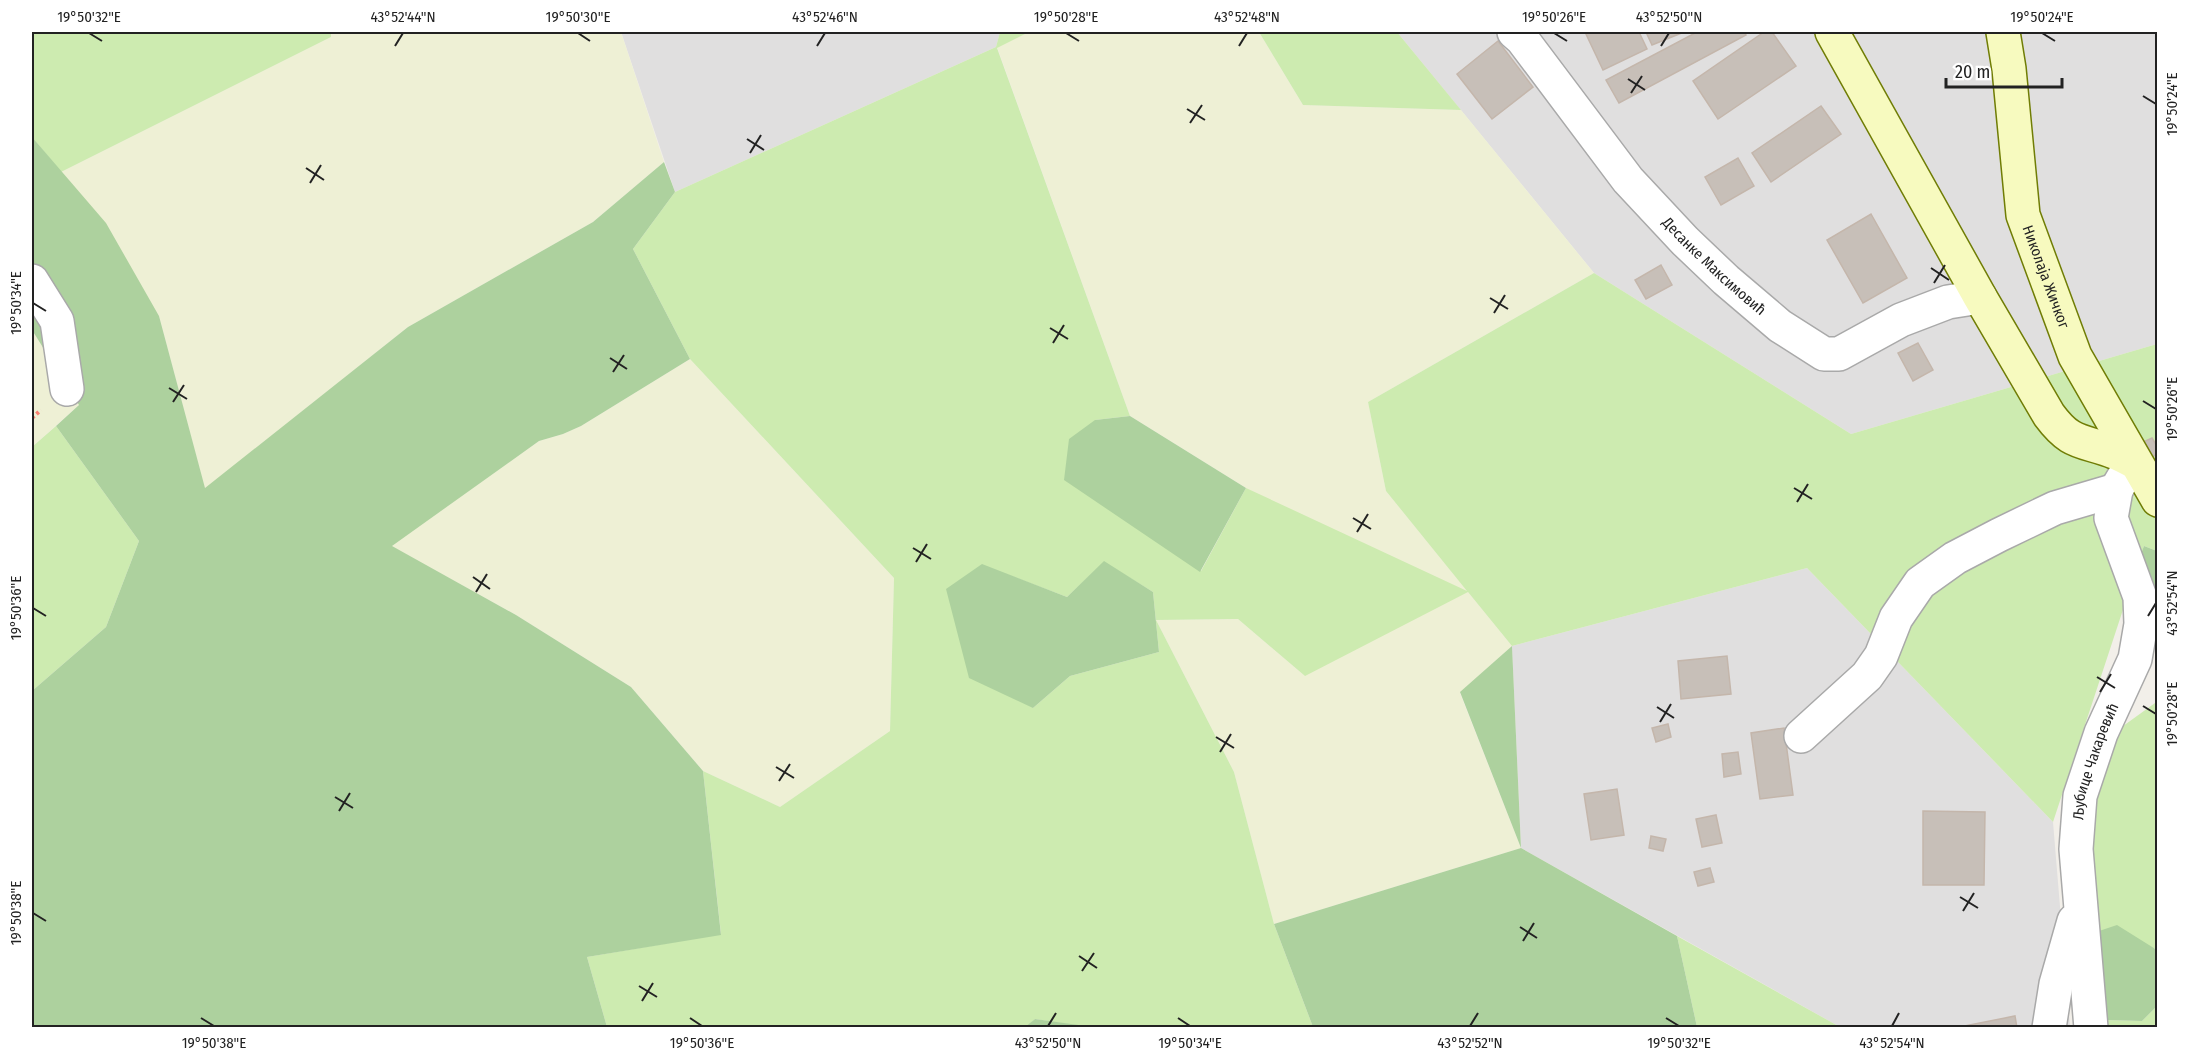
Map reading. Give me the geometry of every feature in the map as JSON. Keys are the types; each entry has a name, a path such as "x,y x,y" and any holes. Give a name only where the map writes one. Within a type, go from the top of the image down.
{"street":[{"name":"Десанке Максимовић","path":"1514,32 1628,180 1685,241 1780,326 1824,354 1839,354 1901,320 1948,302 1980,297"},
{"path":"1832,32 1980,297 2058,427 2078,442 2107,449 2133,461"},
{"name":"Николаја Жичког","path":"2003,32 2009,69 2023,215 2075,356 2133,461 2157,497"},
{"path":"32,281 57,321 67,389"},
{"name":"Љубице Чакаревић","path":"2091,1028 2076,849 2080,796 2101,733 2135,659 2141,624 2140,597 2111,518 2116,490 2133,461"},
{"path":"1801,736 1867,676 1881,656 1896,618 1920,583 1955,558 2055,508 2116,490"},
{"name":"Љубице Чакаревић","path":"2049,1028 2056,984 2080,899"}],"shaded area":[{"path":"621,32 1000,32 996,47 675,192"},
{"path":"1397,32 2157,32 2157,344 1851,434 1594,273"},
{"path":"1807,568 2053,822 2070,1027 1840,1027 1521,848 1512,646"}],"green space":[{"path":"32,32 331,32 331,37 61,172 32,137"},
{"path":"331,32 621,32 664,162 593,222 408,327 205,489 159,316 61,172 331,37"},
{"path":"1000,32 1029,32 997,48 1130,416 1095,420 1201,571 1246,488 1467,591 1386,491 1368,402 1594,273 1851,434 2157,344 2157,551 2144,546 2053,822 1807,568 1512,646 1468,592 1305,676 1238,619 1156,620 1234,772 1274,924 1313,1027 1270,1025 1268,1028 1093,1028 1035,1019 1025,1028 607,1027 587,957 721,934 703,771 780,807 890,731 894,578 690,359 633,249 675,192 996,47","holes":["1104,562 1153,592 1159,652 1070,676 1033,708 982,565 1067,597"]},
{"path":"1029,32 1259,32 1303,105 1461,110 1594,273 1368,402 1386,491 1512,646 1460,693 1521,848 1274,924 1234,772 1156,620 1238,619 1305,676 1246,488 1130,416 997,47"},
{"path":"1259,32 1397,32 1461,110 1303,105"},
{"path":"32,137 106,223 159,316 205,488 408,327 593,222 664,162 675,192 633,249 690,359 581,426 539,441 392,546 516,615 631,687 703,771 721,935 587,957 607,1027 32,1027 32,691 106,627 139,541 56,426 79,405 32,330"},
{"path":"32,330 79,405 32,447"},
{"path":"690,359 894,578 890,731 780,807 703,771 631,687 516,615 391,546 539,441 581,426"},
{"path":"1130,416 1246,488 1200,572 1064,480 1069,439 1095,420"},
{"path":"56,426 139,541 106,627 32,691 32,447"},
{"path":"2144,546 2157,551 2157,595 2138,562"},
{"path":"1104,561 1153,592 1159,652 1070,676 1033,708 969,678 946,589 982,564 1067,597"},
{"path":"1512,646 1521,848 1460,692"},
{"path":"2157,703 2157,949 2093,933 2089,793 2112,734"},
{"path":"1521,848 1677,936 1697,1027 1313,1027 1274,924"},
{"path":"2117,925 2157,950 2157,1006 2142,1021 2104,1020 2093,933"},
{"path":"1677,936 1840,1027 1697,1027"},
{"path":"2157,1006 2157,1027 2098,1028 2104,1020 2142,1021"},
{"path":"1035,1019 1093,1027 1025,1027"}],"building":[{"path":"1585,32 1639,32 1647,49 1603,70"},
{"path":"1646,32 1684,32 1652,45"},
{"path":"1697,32 1744,32 1746,35 1619,103 1606,80"},
{"path":"1764,32 1772,32 1796,66 1718,119 1693,81"},
{"path":"1498,41 1533,87 1492,119 1457,74"},
{"path":"1821,106 1841,134 1771,182 1752,153"},
{"path":"1738,158 1754,186 1721,205 1705,177"},
{"path":"1871,214 1907,278 1863,303 1827,240"},
{"path":"1661,265 1672,285 1646,299 1635,280"},
{"path":"1918,343 1933,370 1913,381 1898,353"},
{"path":"2152,438 2158,448 2158,454 2149,458 2141,443"},
{"path":"1727,656 1731,694 1681,699 1678,661"},
{"path":"1668,724 1671,737 1656,742 1652,728"},
{"path":"1784,728 1793,795 1760,799 1751,733"},
{"path":"1738,752 1741,774 1724,777 1722,754"},
{"path":"1617,789 1624,835 1591,840 1584,794"},
{"path":"1923,811 1985,812 1984,885 1923,885"},
{"path":"1716,815 1722,843 1702,847 1696,819"},
{"path":"1651,836 1666,839 1663,851 1649,848"},
{"path":"1710,868 1714,882 1698,886 1694,872"},
{"path":"2015,1016 2017,1028 1964,1028 1964,1026"}]}
